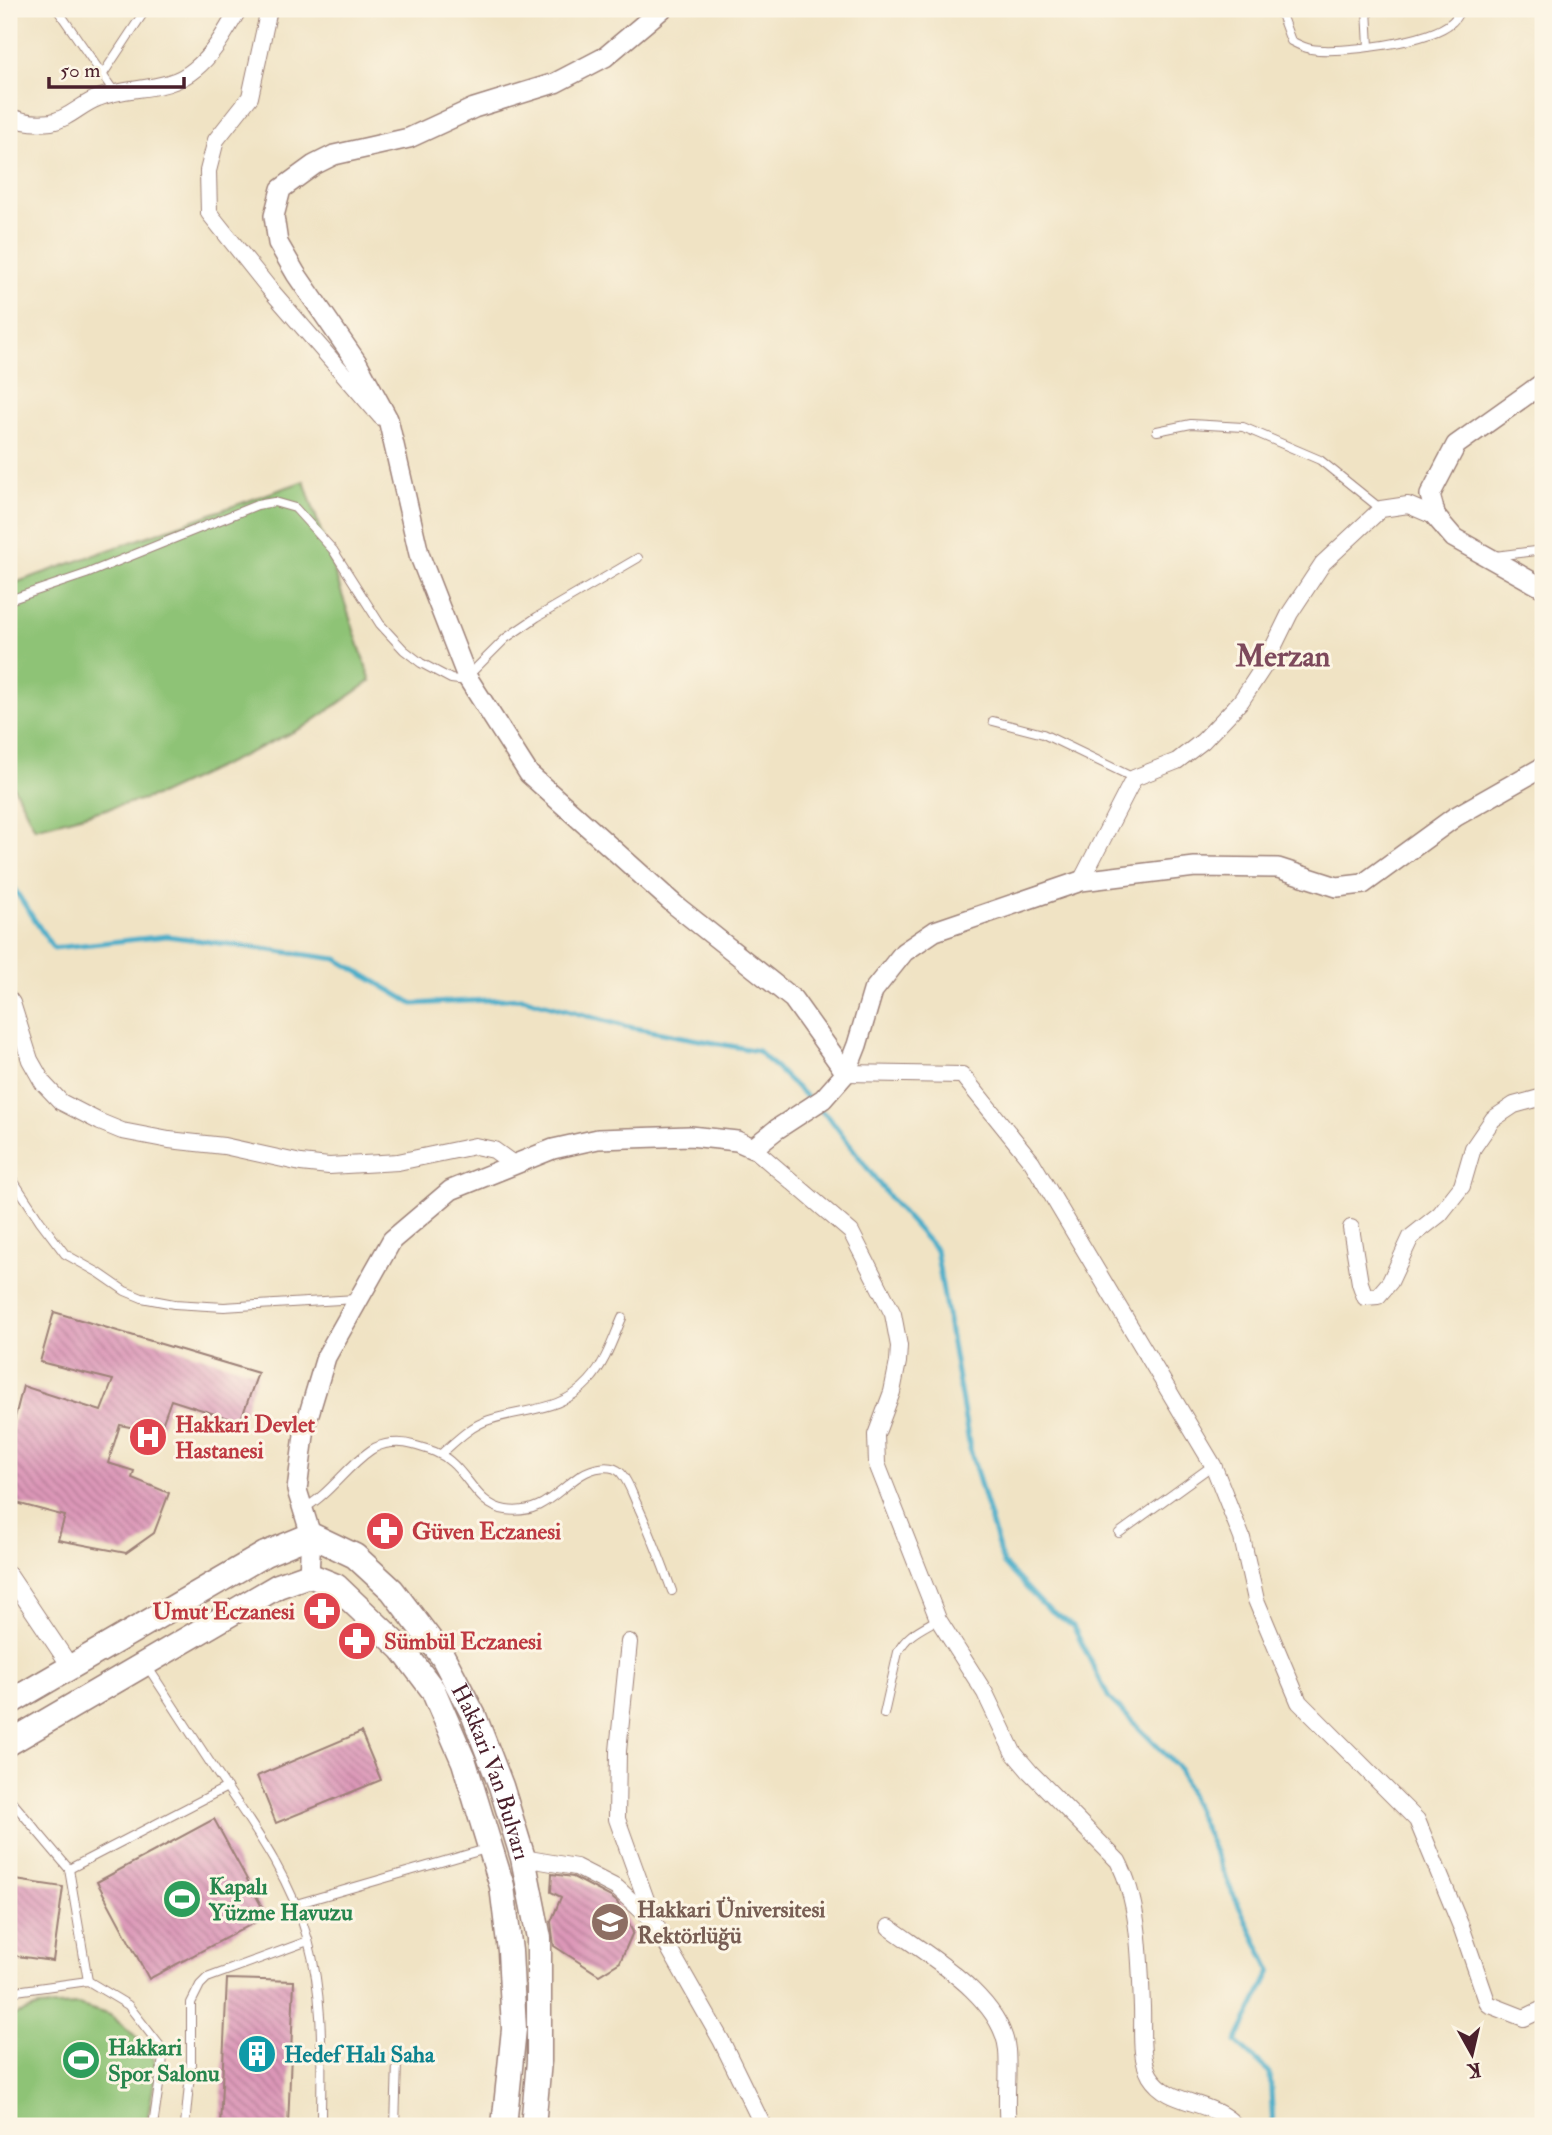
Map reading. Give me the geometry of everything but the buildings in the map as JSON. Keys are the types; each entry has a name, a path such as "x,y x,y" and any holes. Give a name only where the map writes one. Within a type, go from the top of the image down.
{"main road":[{"path":"11,1698 265,1554 311,1535"},
{"name":"Hakkari Van Bulvarı","path":"311,1535 355,1556 392,1590 443,1657 474,1716 523,1858 539,1938 539,2061 533,2126"},
{"path":"9,1743 278,1586 309,1575"},
{"name":"Hakkari Van Bulvarı","path":"309,1575 336,1586 402,1649 433,1690 464,1762 502,1886 510,1951 513,2016 504,2126"}],"street":[{"path":"9,116 26,122 49,122 62,119 85,104 116,93 179,81 212,53 239,9"},
{"path":"269,9 250,97 216,140 208,171 209,213 268,287 390,427"},
{"path":"662,9 605,57 555,83 474,108 409,138 334,155 314,165 281,189 274,216 278,243 358,364 388,419 419,554 467,677 529,774 675,905 793,999 846,1073"},
{"path":"1543,383 1457,445 1430,495 1436,517 1454,538 1543,587"},
{"path":"1081,881 1134,778 1177,761 1203,741 1241,701 1264,666 1290,613 1323,563 1381,509 1408,505 1436,517"},
{"path":"753,1148 824,1099 846,1073 858,1045 873,991 904,952 935,931 1081,881 1195,867 1278,868 1337,887 1363,884 1455,817 1540,773"},
{"path":"9,999 30,1059 52,1093 61,1102 122,1131 224,1146 282,1160 329,1166 398,1162 475,1146 494,1150 512,1164"},
{"path":"846,1073 962,1076 1032,1162 1213,1465 1242,1538 1256,1600 1299,1702 1417,1820 1462,1929 1488,2004 1524,2018 1543,2009"},
{"path":"1351,1228 1363,1290 1366,1297 1378,1296 1391,1282 1411,1237 1440,1214 1462,1186 1473,1148 1493,1119 1514,1105 1543,1097"},
{"path":"309,1575 311,1535 297,1490 305,1427 326,1357 392,1240 451,1190 553,1149 598,1139 690,1136 737,1141 753,1148 851,1232 893,1314 897,1330 898,1362 892,1392 880,1420 877,1464 938,1619 985,1693 1013,1752 1118,1861 1124,1872 1135,1907 1142,2044 1147,2068 1163,2090 1219,2111 1236,2126"},
{"path":"9,1575 70,1666"},
{"path":"629,1642 618,1751 617,1819 654,1922 722,2040 763,2126"},
{"path":"523,1858 576,1867 617,1888 654,1922"},
{"path":"889,1927 969,1985 991,2012 1007,2048 1008,2126"}],"lane":[{"path":"57,9 116,93"},
{"path":"103,74 146,9"},
{"path":"1279,9 1291,41 1307,49 1333,51 1369,47 1435,33 1453,22 1461,9"},
{"path":"1367,9 1369,47"},
{"path":"1157,431 1191,424 1243,427 1320,460 1381,509"},
{"path":"9,600 86,574 257,505 283,503 295,508 334,550 380,624 404,650 421,663 459,680 467,677 506,638 638,558"},
{"path":"1489,557 1543,550"},
{"path":"993,721 1043,734 1134,778"},
{"path":"9,1174 65,1254 99,1272 125,1291 142,1298 174,1304 224,1307 359,1298"},
{"path":"441,1454 479,1424 542,1409 579,1391 595,1374 622,1318"},
{"path":"303,1509 320,1499 372,1449 381,1446 405,1443 441,1454 458,1468 488,1502 510,1510 528,1508 548,1501 589,1471 605,1467 617,1471 628,1484 653,1538 672,1591"},
{"path":"1119,1533 1213,1465"},
{"path":"884,1714 895,1662 902,1644 907,1637 938,1619"},
{"path":"145,1663 283,1874 296,1904 317,1981 321,2126"},
{"path":"69,1869 227,1787"},
{"path":"9,1798 69,1869 88,1981"},
{"path":"296,1904 492,1848"},
{"path":"185,2126 191,2064 190,2012 194,1994 207,1978 308,1941"},
{"path":"9,1992 88,1981 128,2005 164,2051 153,2126"},
{"path":"395,2126 397,2062"}],"green space":[{"path":"304,481 371,681 306,726 159,795 35,828 9,778 9,585"},
{"name":"Hakkari Spor Salonu","path":"78,2005 110,2015 151,2053 157,2067 146,2126 9,2126 9,2017 38,2007"}],"waterway":[{"path":"9,885 13,887 53,948 167,936 337,959 413,1004 523,998 624,1026 758,1051 832,1121 892,1201 936,1250 970,1449 1003,1563 1043,1605 1073,1626 1109,1698 1178,1767 1232,1892 1271,1971 1236,2042 1270,2073 1273,2126"}],"place":[{"name":"Hakkari Devlet Hastanesi","path":"148,1437"},
{"name":"Güven Eczanesi","path":"385,1531"},
{"name":"Umut Eczanesi","path":"322,1611"},
{"name":"Sümbül Eczanesi","path":"357,1641"},
{"name":"Kapalı Yüzme Havuzu","path":"182,1899"},
{"name":"Hakkari Üniversitesi Rektörlüğü","path":"610,1922"},
{"name":"Hedef Halı Saha","path":"257,2054"},
{"name":"Hakkari Spor Salonu","path":"81,2060"}],"district":[{"name":"Merzan","path":"1283,656"}]}
